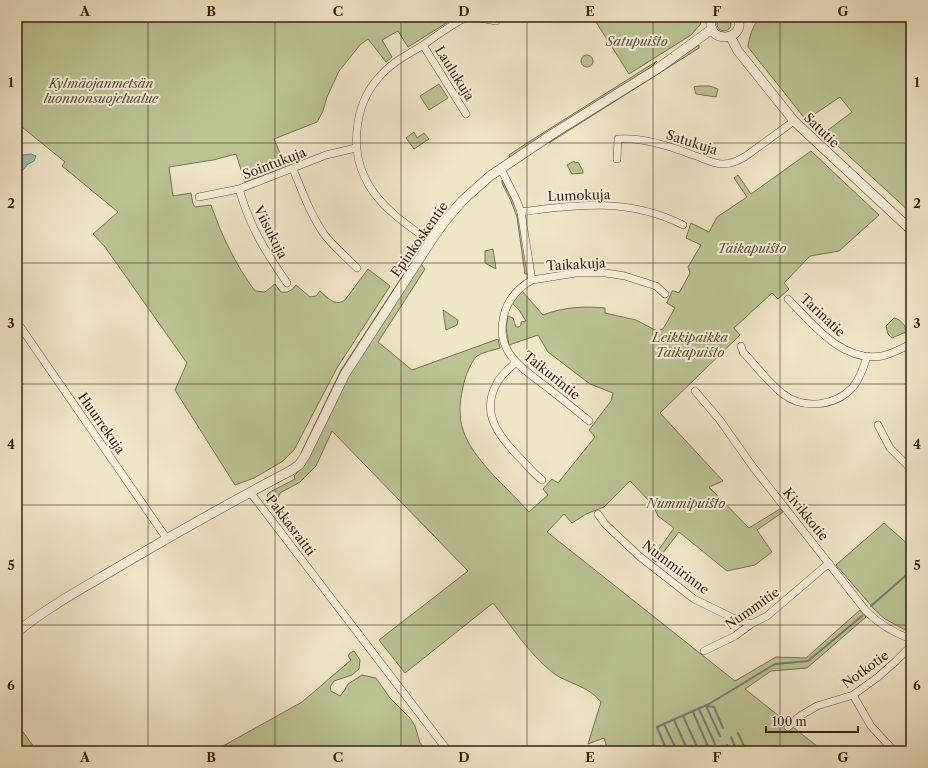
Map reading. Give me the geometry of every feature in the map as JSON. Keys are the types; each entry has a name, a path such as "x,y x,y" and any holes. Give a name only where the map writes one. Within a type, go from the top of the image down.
{"street":[{"path":"431,241 389,211 378,199 360,168 356,148 356,136 360,112 364,101 378,78 392,65 468,17"},
{"path":"475,17 496,21"},
{"path":"712,17 712,29 719,36 724,37 730,36 737,30 739,26 738,17"},
{"name":"Epinkoskentie","path":"250,492 290,471 303,460 347,370 431,241 462,201 478,186 501,169 554,133 657,69 712,29"},
{"name":"Satutie","path":"730,36 738,51 794,121 911,230"},
{"name":"Laulukuja","path":"422,45 466,114"},
{"name":"Satukuja","path":"617,160 618,140 628,139 656,143 683,151 717,164 728,164 746,156 794,121"},
{"name":"Sointukuja","path":"200,197 239,189 326,155 356,148"},
{"path":"293,169 307,204 318,224 327,237 357,268"},
{"path":"501,169 522,212 532,280"},
{"name":"Viisukuja","path":"239,189 256,234 263,248 287,283"},
{"name":"Lumokuja","path":"522,212 568,206 612,205 665,216 683,225"},
{"name":"Taikakuja","path":"532,280 574,273 606,272 625,276 656,286 665,294"},
{"name":"Taikurintie","path":"532,280 524,285 507,305 502,322 504,342 515,363 522,370 589,421"},
{"name":"Tarinatie","path":"788,299 826,337 832,342 850,351 867,356 885,355 911,344"},
{"name":"Huurrekuja","path":"17,322 167,539"},
{"path":"741,346 742,352 784,394 795,400 808,404 827,402 846,393 853,387 860,376 867,356"},
{"path":"515,363 497,383 491,399 493,424 503,439 542,480"},
{"name":"Kivikkotie","path":"694,391 719,419 753,467 873,618 888,628 911,639"},
{"path":"878,426 890,448 911,468"},
{"name":"Pakkasraitti","path":"17,632 36,616 250,492 448,751"},
{"name":"Nummirinne","path":"598,514 605,524 639,556 694,600 751,624"},
{"name":"Nummitie","path":"704,651 735,636 751,624 767,616 829,563"},
{"name":"Notkotie","path":"788,727 800,716 817,706 853,695 896,662 911,646"},
{"path":"853,695 872,726 894,751"}],"green space":[{"name":"Kylmäojanmetsän luonnonsuojelualue","path":"17,17 456,17 408,47 398,31 382,40 392,57 386,62 368,39 360,45 339,71 317,122 274,139 286,167 245,182 236,154 213,160 169,167 173,196 191,193 195,207 211,205 230,250 241,271 255,291 265,292 275,284 281,292 285,292 291,290 296,285 310,297 316,296 320,291 332,301 338,303 345,300 368,269 390,286 337,368 294,450 283,461 254,478 235,485 175,390 187,363 105,247 93,234 118,212 62,166 65,162 17,123"},
{"name":"Satupuisto","path":"576,17 702,17 700,25 691,35 629,74 596,22"},
{"path":"721,17 727,17 731,21 731,27 727,31 721,31 717,27 717,21"},
{"path":"760,17 911,17 911,213 824,133 852,112 840,97 806,120 748,47 752,31"},
{"path":"699,45 699,48 549,143 558,135"},
{"path":"589,55 592,56 592,66 585,67 582,66 581,59 582,56"},
{"path":"657,61 650,68 510,158 509,155 524,145"},
{"path":"439,84 448,98 429,110 420,96"},
{"path":"710,86 718,89 716,97 696,94 694,87"},
{"path":"414,132 417,138 424,133 429,139 414,149 406,138"},
{"path":"811,151 879,215 839,251 810,256 784,283 789,289 778,299 772,293 734,328 740,335 660,413 723,481 709,487 749,528 780,509 783,512 757,530 772,552 755,565 727,571 679,532 656,562 652,559 674,528 658,516 653,505 630,481 604,507 586,514 572,523 564,514 547,532 735,681 776,657 806,658 860,610 866,617 807,668 771,671 745,689 823,751 608,751 604,738 588,744 601,702 596,696 584,688 558,676 544,665 528,648 493,603 405,673 379,640 468,571 332,431 316,466 300,482 280,493 276,503 278,505 275,507 267,495 295,479 294,476 306,463 348,375 421,264 425,269 378,342 412,370 498,339 500,348 477,356 468,370 460,401 462,426 471,447 478,456 495,477 529,512 548,495 543,489 552,479 558,483 595,437 589,430 611,401 613,393 590,384 548,352 538,335 509,345 506,327 508,316 513,318 516,327 521,325 521,322 526,321 519,310 512,303 517,295 522,291 543,315 558,310 574,308 605,308 605,313 636,320 657,331 663,329 675,308 667,303 672,291 679,293 690,273 688,267 701,245 686,238 691,223 709,232 717,217 747,197 734,178 738,175 751,194"},
{"path":"574,161 575,163 578,162 583,173 572,174 567,165"},
{"path":"502,180 518,211 528,274 525,274 517,217"},
{"path":"493,249 496,269 485,263 485,251"},
{"path":"418,252 303,454 301,453 341,370"},
{"path":"443,310 458,320 457,325 446,330"},
{"path":"894,318 903,323 906,332 892,338 888,334 886,326"},
{"path":"884,523 911,547 911,631 909,632 885,619 875,610 836,565"},
{"path":"354,651 360,660 359,669 352,675 334,681 330,687 331,691 340,696 348,684 362,675 376,678 390,698 410,718 415,726 420,743 427,751 214,751 302,702 351,660 348,656"},
{"path":"17,724 37,751 17,751"}],"water":[{"path":"17,150 23,155 31,154 36,156 34,161 28,164 17,177"}],"waterway":[{"path":"871,606 911,571"},
{"path":"667,751 657,727 709,704 775,664 808,661 862,616"},
{"path":"706,706 720,736"},
{"path":"707,706 714,707 723,728"},
{"path":"699,709 715,744"},
{"path":"693,712 710,751"},
{"path":"683,716 699,751"},
{"path":"674,720 688,751"},
{"path":"664,724 677,751"},
{"path":"738,733 746,751"},
{"path":"731,737 737,751"},
{"path":"727,745 729,751"}],"park label":[{"name":"Taikapuisto","path":"752,248"},
{"name":"Leikkipaikka Taikapuisto","path":"690,344"},
{"name":"Nummipuisto","path":"686,503"}]}
